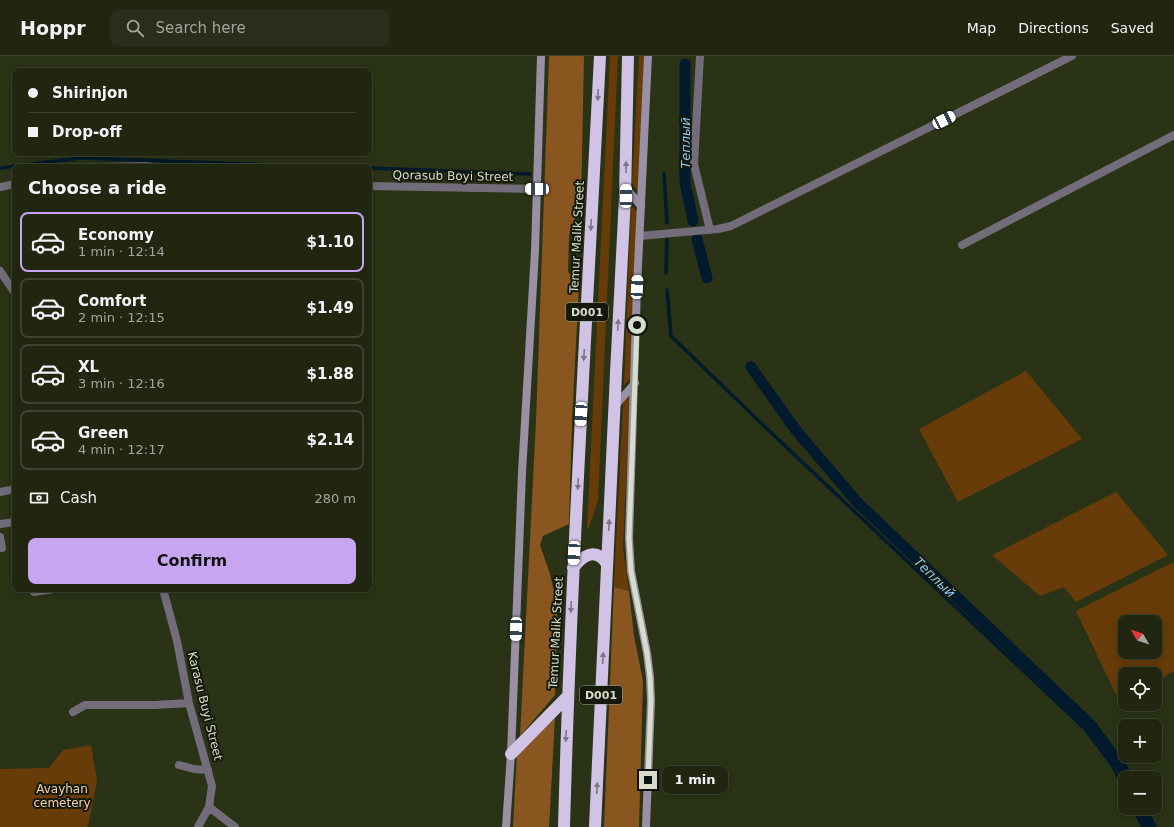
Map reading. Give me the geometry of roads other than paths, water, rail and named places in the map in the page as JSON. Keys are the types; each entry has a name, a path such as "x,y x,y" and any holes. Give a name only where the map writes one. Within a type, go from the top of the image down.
{"highway":[{"name":"Temur Malik Street","path":"564,827 567,697 573,568 600,56"},
{"name":"D001","path":"595,827 626,188 628,56"},
{"path":"573,568 579,560 590,554 599,556 607,564"},
{"path":"511,754 567,697"}],"street":[{"path":"506,827 511,754 522,481 535,251 541,56"},
{"path":"646,827 651,700 650,677 647,653 631,571 629,538 648,56"},
{"path":"700,56 694,164 710,230"},
{"path":"640,236 718,229 738,223 1072,56"},
{"path":"962,245 1174,135"},
{"path":"0,187 12,185"},
{"name":"Qorasub Boyi Street","path":"372,186 537,189"},
{"path":"626,188 641,206"},
{"path":"0,271 12,289"},
{"path":"615,406 635,383"},
{"path":"0,492 12,490"},
{"path":"0,524 12,522"},
{"path":"0,537 2,548"},
{"name":"Karasu Buyi Street","path":"164,592 177,641 189,703 212,786 209,807 198,827"},
{"path":"73,712 85,705 155,705 189,703"},
{"path":"179,765 194,769 208,770"},
{"path":"209,807 235,827"}],"waterway":[{"name":"Теплый","path":"685,64 685,182 693,221"},
{"path":"32,164 80,158 250,164"},
{"path":"0,168 12,166"},
{"path":"372,168 530,174"},
{"path":"664,173 667,223"},
{"path":"666,273 667,239"},
{"name":"Теплый","path":"697,239 707,278"},
{"path":"667,290 671,336 764,426 1085,729 1112,765 1118,777"},
{"name":"Теплый","path":"751,367 795,429 857,502 1091,725 1124,771"},
{"path":"1137,815 1143,827"},
{"name":"Теплый","path":"1145,815 1151,827"}],"park label":[{"name":"Avayhan cemetery","path":"62,796"}]}
